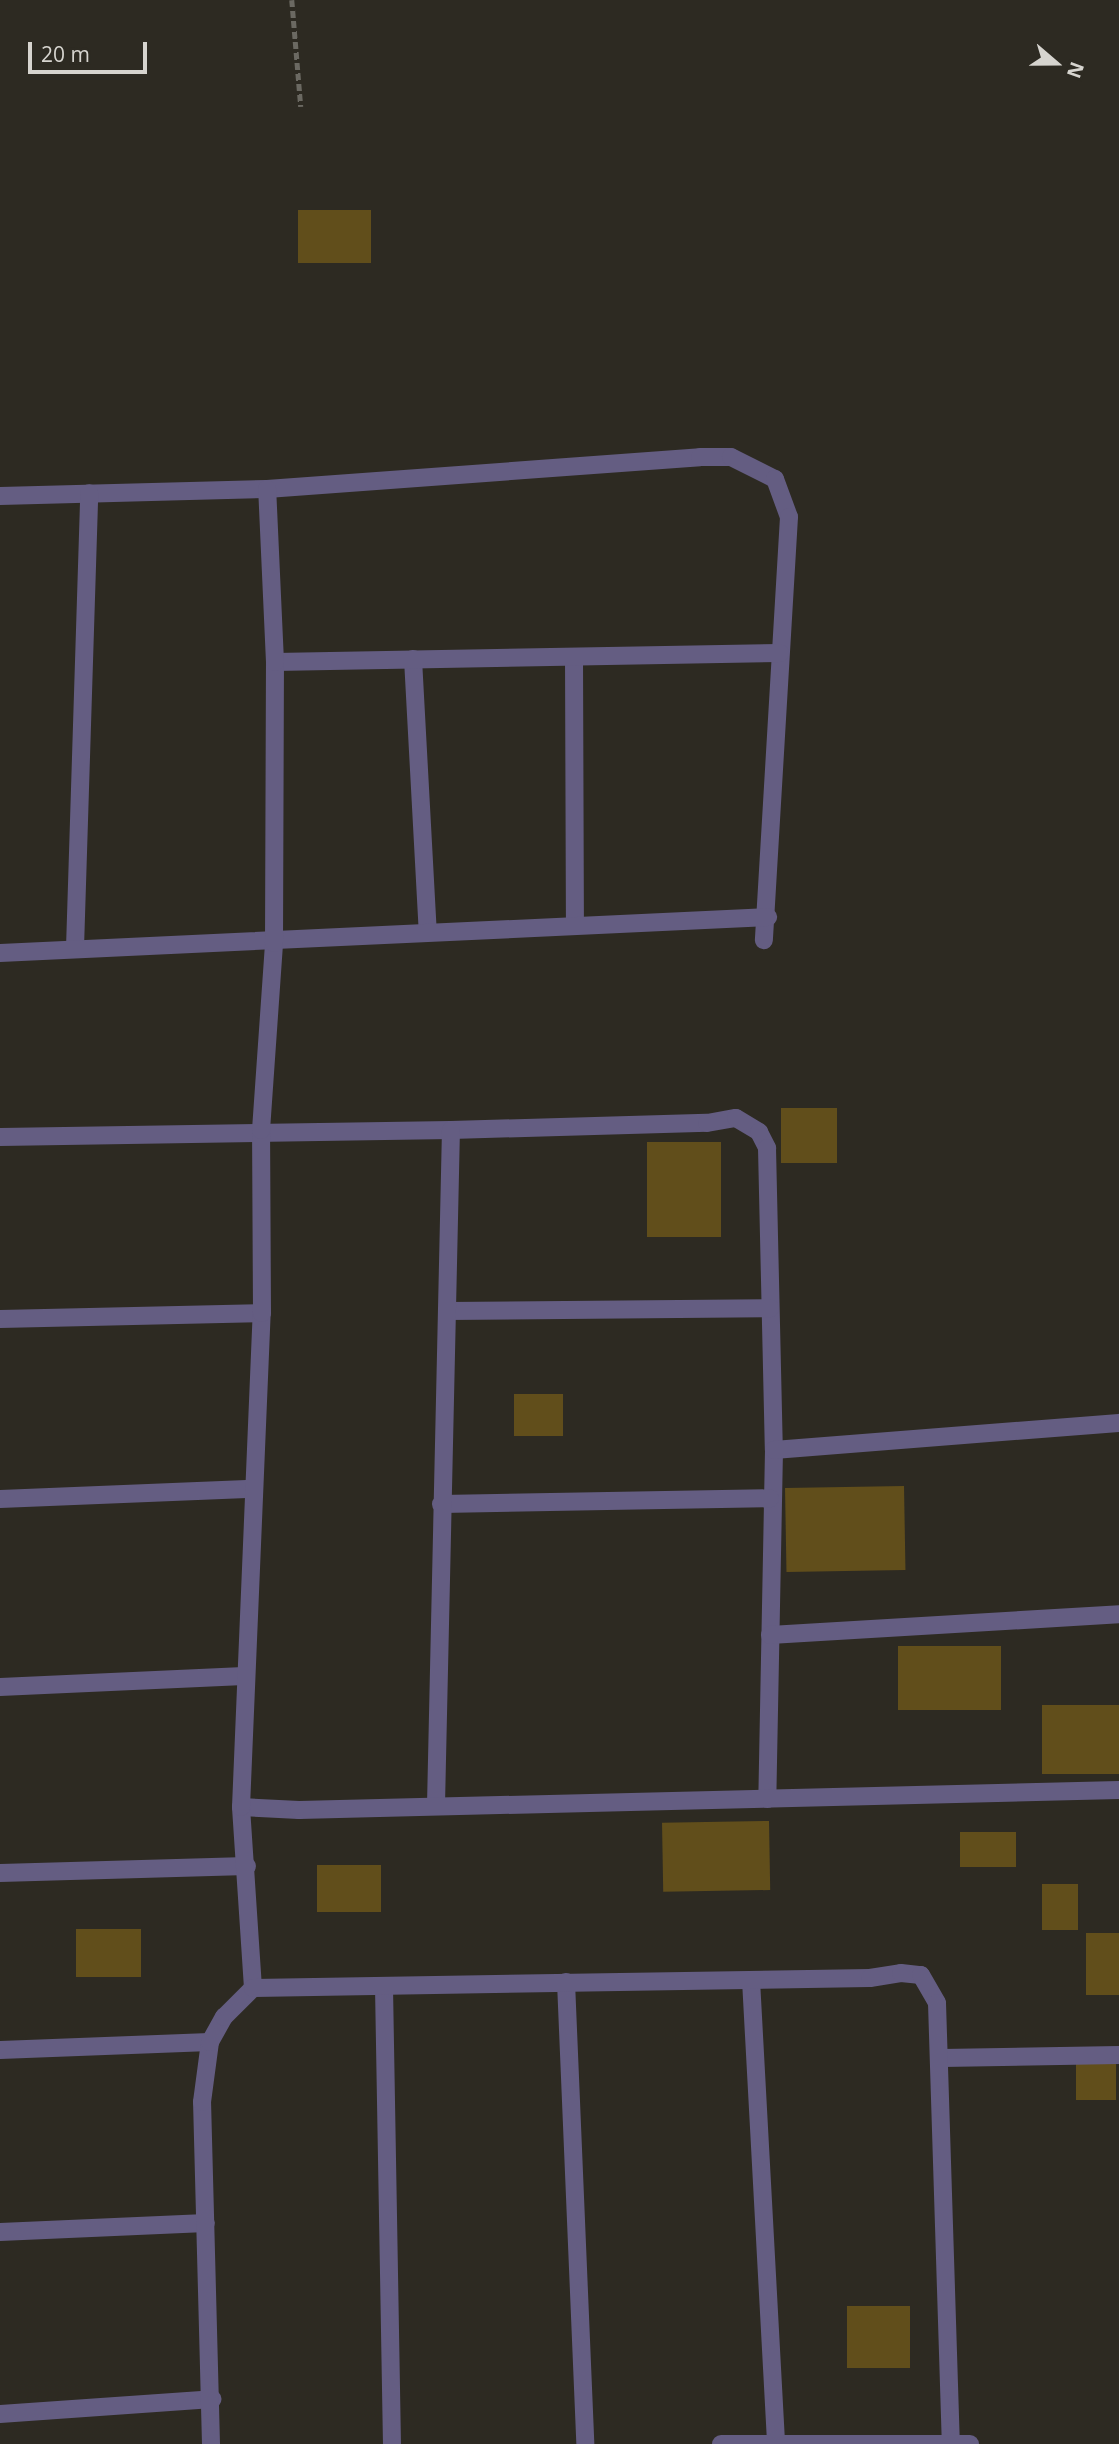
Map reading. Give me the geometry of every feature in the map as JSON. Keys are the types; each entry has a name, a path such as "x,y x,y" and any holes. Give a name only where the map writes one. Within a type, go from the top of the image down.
{"street":[{"path":"0,495 267,489 468,471 731,457 775,479 789,517 768,917 764,940"},
{"path":"253,1989 247,1866 241,1807 244,1676 262,1313 261,1130 274,943 275,662 267,489"},
{"path":"75,948 89,493"},
{"path":"275,662 780,653"},
{"path":"573,657 575,924"},
{"path":"413,659 428,932"},
{"path":"0,953 75,948 274,943 575,924 768,917"},
{"path":"0,1137 261,1130 451,1130 707,1123 736,1118 759,1132 767,1148 774,1450 770,1498 767,1799"},
{"path":"436,1805 451,1130"},
{"path":"447,1311 770,1307"},
{"path":"0,1319 262,1313"},
{"path":"774,1450 1119,1423"},
{"path":"0,1499 253,1489"},
{"path":"441,1504 770,1498"},
{"path":"769,1635 1119,1614"},
{"path":"0,1687 244,1676"},
{"path":"241,1807 767,1799 1119,1790"},
{"path":"0,1873 247,1866"},
{"path":"211,2444 212,2399 202,2102 210,2042 224,2017 253,1989 921,1975 937,2003 942,2058 951,2444"},
{"path":"751,1980 776,2441"},
{"path":"566,1982 585,2444"},
{"path":"384,1987 392,2444"},
{"path":"0,2050 210,2042"},
{"path":"942,2058 1119,2055"},
{"path":"0,2232 206,2222"},
{"path":"0,2414 212,2399"},
{"path":"721,2444 776,2441 970,2444"}],"path":[{"path":"292,0 301,107"}],"building":[{"path":"298,210 371,210 371,263 298,263"},
{"path":"781,1108 837,1108 837,1163 781,1163"},
{"path":"647,1142 721,1142 721,1237 647,1237"},
{"path":"514,1394 563,1394 563,1436 514,1436"},
{"path":"904,1486 905,1570 786,1572 785,1488"},
{"path":"898,1646 1001,1646 1001,1710 898,1710"},
{"path":"1042,1705 1119,1705 1119,1774 1042,1774"},
{"path":"769,1821 770,1890 663,1892 662,1823"},
{"path":"960,1832 1016,1832 1016,1867 960,1867"},
{"path":"317,1865 381,1865 381,1912 317,1912"},
{"path":"1042,1884 1078,1884 1078,1930 1042,1930"},
{"path":"76,1929 141,1929 141,1977 76,1977"},
{"path":"1086,1933 1119,1933 1119,1995 1086,1995"},
{"path":"1076,2062 1116,2062 1116,2100 1076,2100"},
{"path":"847,2306 910,2306 910,2368 847,2368"}]}
